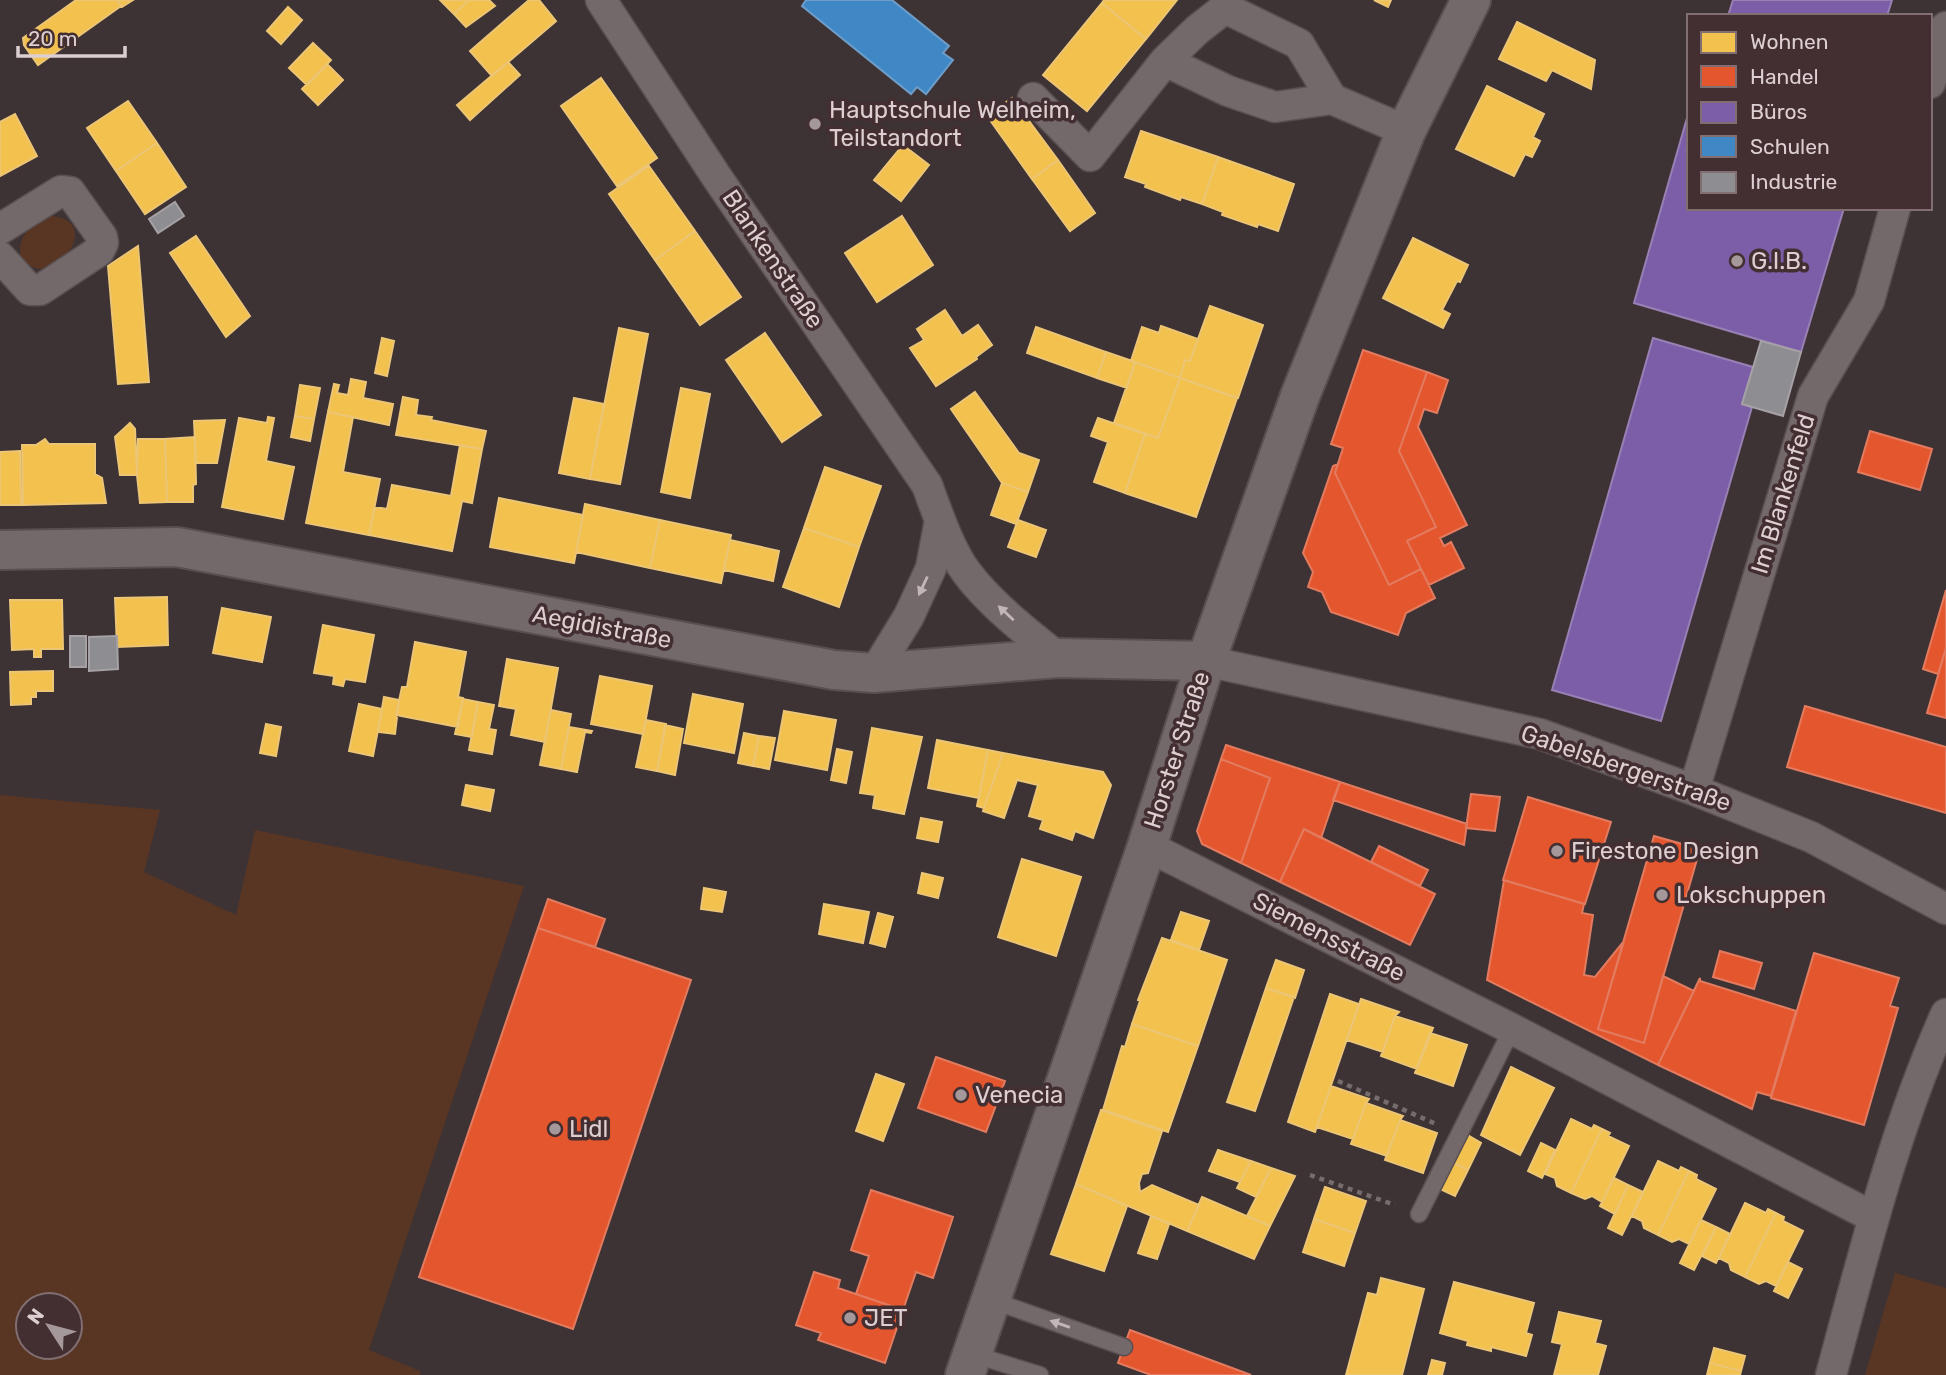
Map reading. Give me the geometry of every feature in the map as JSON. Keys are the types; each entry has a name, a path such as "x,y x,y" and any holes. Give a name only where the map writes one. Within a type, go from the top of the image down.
{"main road":[{"name":"Horster Straße","path":"968,1365 1147,846 1206,660 1300,396 1406,131 1471,0"},
{"name":"Aegidistraße","path":"0,550 177,547 834,670 874,673 1058,658 1206,660"}],"street":[{"name":"Blankenstraße","path":"601,0 724,187 927,485 940,520 966,572 1004,612 1058,658"},
{"path":"1033,98 1090,156 1165,61 1225,8 1298,44 1332,99"},
{"path":"1932,76 1946,27"},
{"path":"1165,61 1228,91 1275,107 1332,99 1406,131"},
{"path":"0,229 61,191 66,191 70,192 102,237 103,243 99,251 40,290 34,291 30,290 0,257"},
{"name":"Im Blankenfeld","path":"1694,790 1813,396 1869,301 1894,210"},
{"path":"874,673 909,616 931,568 940,520"},
{"name":"Gabelsbergerstraße","path":"1206,660 1540,734 1811,836 1946,909"},
{"name":"Siemensstraße","path":"1147,846 1512,1029 1873,1217"},
{"path":"1832,1375 1873,1217 1921,1070 1946,1014"}],"lane":[{"path":"1419,1213 1512,1029"},
{"path":"990,1299 1124,1347"},
{"path":"968,1365 1040,1375"}],"path":[{"path":"1338,1081 1459,1134"},
{"path":"1310,1175 1419,1213"}],"shaded area":[{"path":"52,216 68,221 75,231 74,242 68,254 57,263 45,268 32,267 21,257 21,242 28,230"},
{"path":"0,795 160,810 144,872 236,915 255,830 524,886 369,1350 420,1371 420,1375 0,1375"},
{"path":"1895,1273 1946,1288 1946,1375 1865,1375"}],"building: Wohnen":[{"path":"76,0 117,0 121,6 38,65 24,45 23,38"},
{"path":"117,0 133,0 122,7"},
{"path":"440,0 469,0 454,14"},
{"path":"469,0 489,0 495,6 466,27 454,14"},
{"path":"529,0 539,0 556,21 492,76 470,51"},
{"path":"1104,0 1177,0 1146,39 1102,3"},
{"path":"1374,0 1391,0 1388,7"},
{"path":"1102,3 1146,39 1087,111 1043,75"},
{"path":"288,7 302,20 281,44 267,31"},
{"path":"1517,22 1595,60 1591,89 1552,70 1546,81 1499,59"},
{"path":"313,43 331,60 307,85 289,68"},
{"path":"508,62 520,75 470,120 457,105"},
{"path":"327,64 343,80 318,105 302,89"},
{"path":"601,78 657,158 617,186 561,106"},
{"path":"1487,86 1544,114 1533,137 1540,141 1532,157 1525,154 1514,176 1456,149"},
{"path":"1012,98 1058,160 1032,179 987,116"},
{"path":"128,101 157,143 116,171 87,128"},
{"path":"15,114 37,156 0,176 0,122"},
{"path":"1141,131 1218,157 1202,204 1181,197 1180,200 1125,177"},
{"path":"157,143 186,187 145,214 116,171"},
{"path":"903,145 929,165 901,201 874,180"},
{"path":"1218,157 1294,184 1278,231 1222,215 1223,212 1202,204"},
{"path":"1058,160 1095,213 1070,231 1032,179"},
{"path":"649,166 695,231 655,260 609,194"},
{"path":"902,216 933,265 877,302 845,253"},
{"path":"695,231 741,297 700,325 655,260"},
{"path":"196,236 250,316 226,337 170,253"},
{"path":"1413,238 1468,265 1442,310 1450,314 1443,328 1383,298"},
{"path":"138,246 149,382 118,384 108,266"},
{"path":"1210,306 1263,325 1238,398 1180,378 1185,360 1190,361"},
{"path":"945,310 962,336 978,325 992,345 976,357 977,359 936,386 910,348 924,340 917,329"},
{"path":"1161,326 1198,339 1190,361 1185,360 1180,378 1131,361 1142,327 1159,333"},
{"path":"1036,327 1106,352 1097,378 1027,353"},
{"path":"619,328 648,334 620,484 590,479"},
{"path":"765,333 821,415 782,442 726,360"},
{"path":"382,338 394,341 387,376 375,373"},
{"path":"1106,352 1135,362 1127,388 1097,378"},
{"path":"1135,362 1180,378 1158,438 1114,423"},
{"path":"1180,378 1237,398 1196,517 1125,493 1145,434 1158,438"},
{"path":"351,379 366,382 363,398 393,404 389,425 328,412 334,384 339,385 337,393 348,395"},
{"path":"300,385 320,388 314,419 295,416"},
{"path":"681,388 710,394 690,498 661,492"},
{"path":"975,392 1019,453 1039,460 1028,492 1002,483 951,409"},
{"path":"403,397 418,400 416,415 486,431 482,449 396,435"},
{"path":"574,398 604,404 590,479 559,473"},
{"path":"328,412 353,417 343,472 380,479 369,535 306,523"},
{"path":"295,416 314,419 310,441 291,437"},
{"path":"268,417 274,418 266,461 294,467 283,519 222,507 239,418 267,423"},
{"path":"1098,418 1145,434 1125,493 1094,482 1108,442 1091,436"},
{"path":"225,420 217,463 196,463 194,421"},
{"path":"130,423 135,429 137,475 120,475 115,437"},
{"path":"195,437 196,484 193,485 193,502 167,502 165,439"},
{"path":"45,439 49,444 95,444 95,474 102,478 106,503 23,505 22,445 36,445"},
{"path":"138,439 165,439 167,502 140,503 137,475"},
{"path":"460,445 482,449 472,503 462,501 452,551 369,535 375,507 387,509 392,485 451,496"},
{"path":"20,451 21,505 0,505 0,452"},
{"path":"825,467 881,486 859,547 804,528"},
{"path":"1002,483 1028,492 1016,524 991,515"},
{"path":"499,498 583,515 574,563 490,547"},
{"path":"585,504 660,520 650,568 576,552"},
{"path":"660,520 731,535 721,583 650,568"},
{"path":"1018,520 1046,530 1036,557 1008,547"},
{"path":"804,528 859,547 839,607 783,587"},
{"path":"730,540 779,551 773,581 724,570"},
{"path":"167,597 168,645 117,647 115,598"},
{"path":"10,600 62,600 63,649 41,649 41,657 34,657 34,649 12,650"},
{"path":"222,608 271,617 262,662 213,653"},
{"path":"323,625 374,635 365,682 345,679 343,686 333,684 334,676 314,673"},
{"path":"415,642 466,652 458,697 463,698 458,727 396,715 402,687 407,687"},
{"path":"507,659 558,668 545,742 511,735 516,709 499,706"},
{"path":"53,671 53,691 36,691 36,697 31,697 31,704 11,705 10,672"},
{"path":"600,676 652,686 643,734 591,724"},
{"path":"693,694 743,704 734,753 684,743"},
{"path":"384,697 399,700 395,734 378,732"},
{"path":"463,699 478,702 472,737 455,734"},
{"path":"478,702 494,705 489,729 496,730 492,754 469,750"},
{"path":"359,704 382,709 373,756 349,751"},
{"path":"551,710 571,714 561,769 540,765"},
{"path":"784,711 836,720 827,770 775,760"},
{"path":"646,720 666,724 657,771 636,767"},
{"path":"266,724 281,727 276,756 260,753"},
{"path":"665,725 683,729 675,775 657,771"},
{"path":"569,727 592,731 585,732 577,772 561,769"},
{"path":"872,728 922,737 904,814 873,808 875,795 860,793"},
{"path":"744,733 759,736 753,766 738,763"},
{"path":"759,736 775,738 769,769 753,766"},
{"path":"937,740 988,750 979,798 928,788"},
{"path":"837,749 852,752 846,783 831,780"},
{"path":"988,750 1003,753 984,808 977,806"},
{"path":"1003,753 1103,772 1111,785 1093,838 1075,831 1072,840 1040,829 1043,820 1029,816 1038,785 1017,780 1004,818 983,811"},
{"path":"466,785 494,790 490,811 462,805"},
{"path":"921,818 942,822 938,842 917,838"},
{"path":"1022,859 1081,877 1056,956 998,937"},
{"path":"922,873 943,878 938,898 918,893"},
{"path":"704,888 726,892 722,912 701,909"},
{"path":"824,904 869,912 863,943 819,934"},
{"path":"1181,912 1209,921 1199,950 1171,940"},
{"path":"878,913 893,917 885,947 870,943"},
{"path":"1162,938 1227,960 1198,1046 1132,1024 1140,1001 1138,1000"},
{"path":"1276,960 1304,970 1295,998 1266,988"},
{"path":"1266,988 1294,997 1255,1111 1227,1102"},
{"path":"1330,994 1359,1004 1315,1132 1288,1122"},
{"path":"1361,999 1399,1012 1395,1016 1383,1052 1347,1040"},
{"path":"1395,1016 1433,1028 1417,1069 1381,1056"},
{"path":"1132,1024 1198,1046 1168,1132 1103,1110 1122,1046 1125,1047"},
{"path":"1430,1033 1467,1045 1453,1086 1415,1073"},
{"path":"1511,1067 1554,1088 1520,1155 1481,1135"},
{"path":"876,1074 904,1084 883,1141 856,1131"},
{"path":"1331,1086 1369,1099 1353,1139 1317,1127"},
{"path":"1366,1103 1403,1116 1387,1156 1351,1144"},
{"path":"1101,1110 1162,1131 1148,1173 1142,1174 1140,1192 1152,1185 1199,1205 1187,1231 1076,1184"},
{"path":"1571,1119 1592,1129 1594,1125 1602,1129 1571,1193 1557,1186 1555,1178 1545,1174"},
{"path":"1400,1120 1437,1133 1423,1173 1385,1160"},
{"path":"1602,1129 1610,1133 1608,1136 1629,1146 1602,1202 1592,1196 1585,1199 1571,1193"},
{"path":"1466,1134 1481,1143 1468,1170 1452,1162"},
{"path":"1541,1143 1555,1150 1542,1178 1528,1171"},
{"path":"1218,1150 1251,1161 1240,1182 1209,1171"},
{"path":"1251,1161 1271,1168 1256,1197 1237,1188"},
{"path":"1658,1161 1679,1171 1681,1167 1689,1171 1658,1235 1644,1228 1642,1221 1632,1216"},
{"path":"1452,1162 1468,1170 1455,1196 1440,1189"},
{"path":"1271,1168 1295,1176 1270,1226 1247,1216"},
{"path":"1689,1171 1697,1175 1696,1179 1716,1189 1689,1244 1679,1239 1672,1242 1658,1235"},
{"path":"1614,1178 1628,1185 1615,1214 1600,1206"},
{"path":"1076,1184 1127,1206 1104,1271 1051,1254"},
{"path":"1628,1185 1643,1192 1622,1235 1608,1228"},
{"path":"1325,1187 1366,1201 1355,1233 1314,1219"},
{"path":"1202,1197 1270,1226 1254,1259 1187,1231"},
{"path":"1745,1203 1766,1213 1768,1209 1776,1213 1745,1277 1731,1270 1729,1263 1719,1258"},
{"path":"1776,1213 1784,1217 1783,1221 1803,1231 1776,1286 1766,1281 1759,1284 1745,1277"},
{"path":"1151,1216 1169,1224 1157,1259 1138,1253"},
{"path":"1314,1219 1355,1233 1344,1266 1303,1252"},
{"path":"1701,1220 1716,1227 1694,1270 1680,1263"},
{"path":"1716,1227 1730,1234 1716,1263 1702,1256"},
{"path":"1788,1262 1802,1269 1788,1298 1774,1291"},
{"path":"1381,1278 1424,1289 1402,1375 1346,1375 1368,1293 1377,1295"},
{"path":"1454,1282 1534,1303 1526,1333 1532,1335 1526,1356 1491,1347 1491,1351 1467,1345 1468,1341 1440,1333"},
{"path":"1559,1312 1601,1321 1595,1343 1606,1346 1598,1375 1554,1375 1562,1344 1552,1342"},
{"path":"1714,1348 1745,1356 1741,1371 1710,1363"},
{"path":"1432,1360 1445,1363 1442,1375 1428,1375"},
{"path":"1710,1363 1741,1371 1740,1375 1707,1375"}],"building: Handel":[{"path":"1363,350 1427,372 1399,451 1436,527 1407,541 1421,569 1389,585 1335,473 1343,448 1331,444"},
{"path":"1427,372 1448,380 1437,413 1424,409 1418,427 1467,525 1440,538 1444,546 1451,542 1464,568 1429,585 1407,541 1436,527 1399,451"},
{"path":"1870,431 1932,449 1920,490 1858,472"},
{"path":"1338,464 1335,473 1389,585 1421,569 1435,598 1406,613 1398,635 1331,612 1322,592 1308,587 1313,572 1303,553 1333,466"},
{"path":"1946,590 1946,648 1938,674 1923,669"},
{"path":"1946,648 1946,718 1927,713"},
{"path":"1805,706 1946,747 1946,813 1787,767"},
{"path":"1226,745 1340,782 1321,838 1304,829 1280,882 1241,863 1270,778 1221,759"},
{"path":"1221,759 1270,778 1241,863 1202,844 1197,831"},
{"path":"1340,782 1467,824 1464,845 1333,800"},
{"path":"1471,794 1500,797 1495,831 1466,828"},
{"name":"Firestone Design","path":"1528,797 1611,822 1585,904 1503,880"},
{"path":"1304,829 1435,894 1410,945 1280,882"},
{"name":"Lokschuppen","path":"1654,836 1700,849 1644,1043 1598,1029"},
{"path":"1379,846 1428,870 1420,886 1371,862"},
{"path":"1504,880 1584,904 1582,913 1593,915 1584,975 1595,977 1624,941 1598,1029 1644,1043 1663,976 1694,991 1658,1065 1487,980"},
{"path":"548,899 605,919 595,947 538,928"},
{"name":"Lidl","path":"538,928 691,980 573,1329 419,1277"},
{"path":"1720,951 1762,963 1754,989 1713,977"},
{"path":"1814,953 1899,978 1890,1006 1898,1008 1864,1125 1771,1098"},
{"path":"1700,978 1700,981 1796,1011 1771,1096 1757,1092 1752,1109 1658,1065"},
{"name":"Venecia","path":"936,1057 1005,1081 986,1132 918,1108"},
{"path":"871,1190 953,1217 933,1278 916,1272 903,1310 856,1294 869,1256 851,1250"},
{"name":"JET","path":"814,1272 840,1280 838,1288 903,1310 885,1363 818,1340 821,1333 796,1325"},
{"path":"1130,1330 1251,1375 1151,1375 1118,1363"}],"building: Büros":[{"path":"1733,0 1892,0 1888,14 1729,14"},
{"name":"G.I.B.","path":"1687,118 1687,210 1843,210 1801,352 1634,303"},
{"path":"1653,338 1753,367 1742,404 1752,407 1661,721 1552,690"}],"building: Schulen":[{"path":"806,0 892,0 949,46 943,53 953,60 926,94 917,87 911,94 802,6"}],"building: Industrie":[{"path":"175,202 184,216 158,233 149,219"},
{"path":"1761,341 1801,352 1783,416 1742,404"},
{"path":"70,636 86,636 86,667 70,667"},
{"path":"117,636 118,669 89,671 89,637"}],"place":[{"name":"Hauptschule Welheim, Teilstandort","path":"815,124"},
{"name":"G.I.B.","path":"1737,261"},
{"name":"Firestone Design","path":"1557,851"},
{"name":"Lokschuppen","path":"1662,895"},
{"name":"Venecia","path":"961,1095"},
{"name":"Lidl","path":"555,1129"},
{"name":"JET","path":"850,1318"}]}
